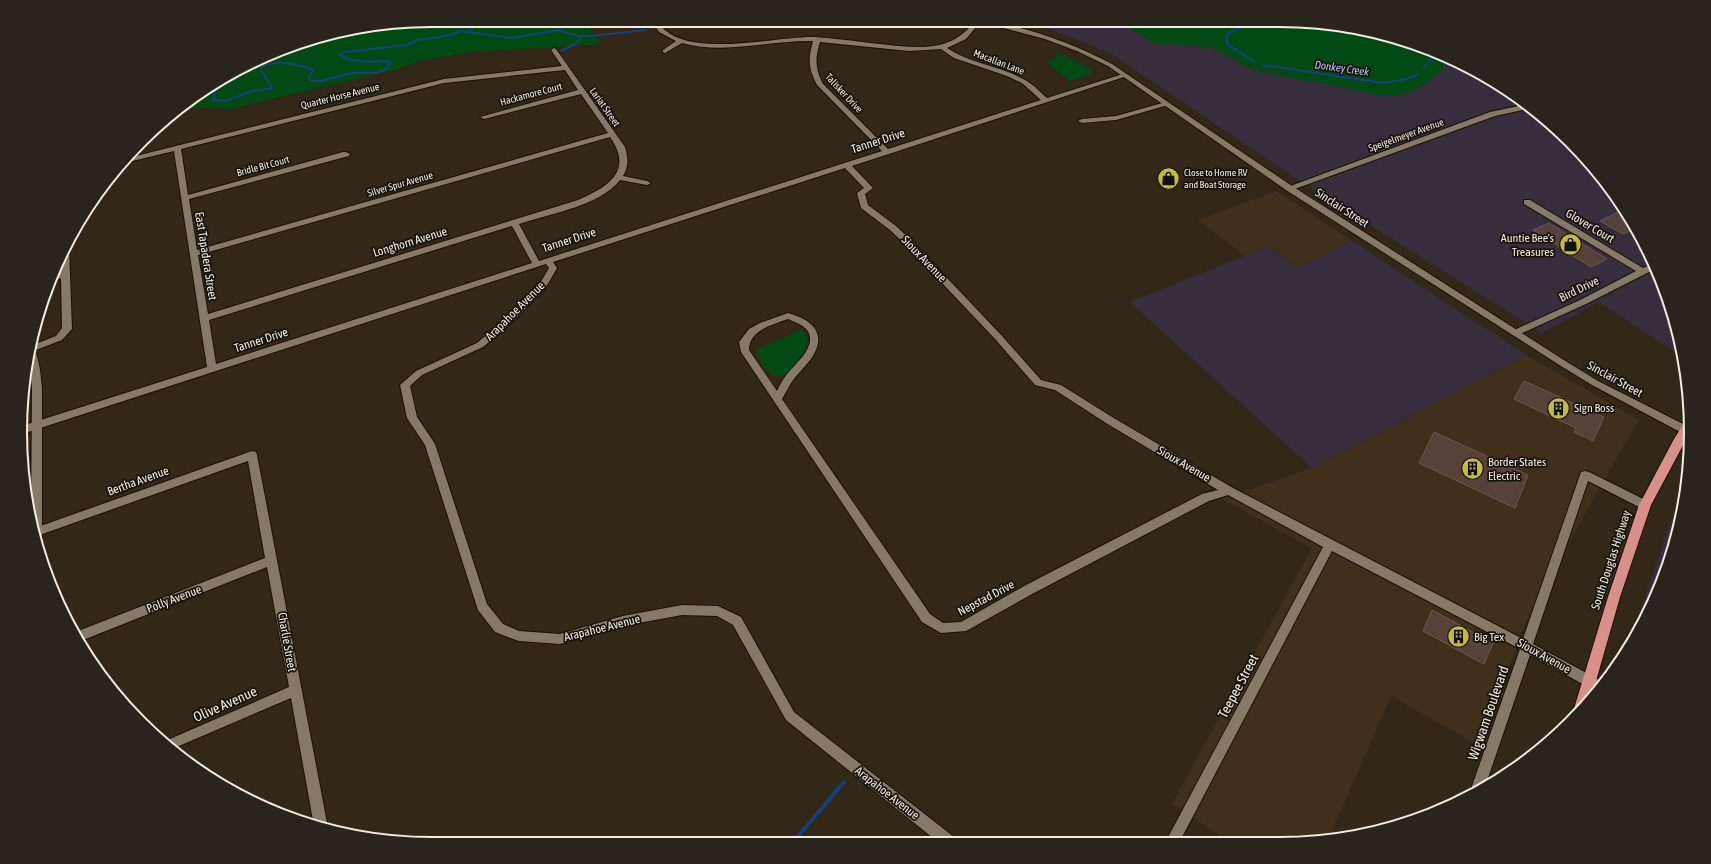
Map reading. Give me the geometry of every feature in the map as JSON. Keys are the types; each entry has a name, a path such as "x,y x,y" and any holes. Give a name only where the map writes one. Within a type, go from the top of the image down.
{"highway":[{"name":"South Douglas Highway","path":"1584,698 1614,597 1645,505 1684,434"}],"street":[{"path":"658,27 670,37 699,45 717,46 786,40 817,40 912,50 942,47 965,38 974,27"},
{"name":"Sinclair Street","path":"1012,27 1067,44 1090,54 1124,75 1289,188 1515,333 1595,383 1684,426"},
{"name":"Talisker Drive","path":"817,40 811,60 814,73 820,85 886,151"},
{"path":"665,51 681,41"},
{"name":"Macallan Lane","path":"942,47 956,57 1009,75 1024,82 1046,100"},
{"name":"Lariat Street","path":"554,50 612,134 625,156 624,166 619,178"},
{"name":"Quarter Horse Avenue","path":"134,158 444,81 566,68"},
{"name":"Tanner Drive","path":"27,428 1124,75"},
{"name":"Hackamore Court","path":"484,117 582,91"},
{"path":"1082,121 1116,118 1166,104"},
{"name":"Speigelmeyer Avenue","path":"1289,188 1493,114 1522,108"},
{"name":"Silver Spur Avenue","path":"194,254 612,134"},
{"name":"East Tapadera Street","path":"177,147 212,368"},
{"name":"Bridle Bit Court","path":"185,198 346,154"},
{"name":"Sioux Avenue","path":"846,164 869,188 861,192 864,206 893,228 910,244 1000,338 1038,383 1058,387 1108,420 1229,491 1527,647 1595,685"},
{"path":"619,178 647,183"},
{"name":"Longhorn Avenue","path":"204,318 581,202 604,190 619,178"},
{"name":"Glover Court","path":"1527,202 1642,271"},
{"path":"514,223 542,262"},
{"path":"36,347 59,338 67,329 66,261"},
{"name":"Arapahoe Avenue","path":"542,262 553,268 542,286 506,323 480,345 419,373 405,385 412,418 430,444 482,606 498,628 519,636 560,639 624,621 682,610 718,612 737,621 790,716 943,837"},
{"name":"Bird Drive","path":"1515,333 1583,302 1649,268"},
{"path":"60,273 66,272"},
{"path":"59,276 66,272"},
{"name":"Nepstad Drive","path":"778,398 788,380 807,359 814,345 814,335 809,326 788,316 763,325 752,331 744,342 744,350 926,618 941,628 962,626 1192,504 1206,497 1229,491"},
{"path":"33,363 37,387 35,509"},
{"name":"Bertha Avenue","path":"39,530 252,455"},
{"name":"Charlie Street","path":"252,455 321,821"},
{"name":"Wigwam Boulevard","path":"1480,784 1585,475 1645,505"},
{"name":"Teepee Street","path":"1175,837 1330,545"},
{"name":"Polly Avenue","path":"82,635 272,560"},
{"name":"Olive Avenue","path":"174,743 295,690"}],"shaded area":[{"path":"1044,27 1128,27 1144,37 1210,47 1254,70 1443,69 1442,62 1482,81 1526,111 1546,128 1583,165 1616,207 1630,230 1653,277 1663,302 1676,352 1599,302 1542,333 1294,177 1115,56"},
{"path":"1276,191 1351,240 1299,268 1269,246 1245,256 1198,220"},
{"path":"1351,240 1526,355 1312,468 1130,302 1269,246 1299,268"},
{"path":"1526,355 1639,420 1597,492 1522,629 1482,747 1391,696 1331,834 1279,837 1223,837 1172,804 1312,548 1222,499 1312,468"},
{"path":"1676,509 1663,562 1642,611 1647,591 1668,528"}],"green space":[{"path":"432,27 589,27 601,44 471,52 419,61 398,69 225,110 224,107 194,108 186,111 229,81 302,48 353,35 379,30"},
{"path":"1129,27 1279,27 1332,30 1409,48 1442,62 1443,69 1422,86 1404,94 1383,96 1254,70 1210,47 1154,43"},
{"path":"1057,52 1093,70 1092,74 1070,81 1046,62 1056,59 1054,53"},
{"path":"799,331 804,332 808,340 802,356 785,376 773,376 764,367 755,350"}],"building":[{"path":"1618,212 1630,231 1623,234 1600,221"},
{"name":"Auntie Bee's Treasures","path":"1549,223 1607,259 1591,267 1533,230"},
{"name":"Sign Boss","path":"1524,381 1604,417 1593,441 1574,432 1576,428 1514,399"},
{"name":"Border States Electric","path":"1434,432 1528,475 1515,508 1419,463"},
{"name":"Big Tex","path":"1432,610 1493,643 1484,664 1423,631"}],"waterway":[{"path":"469,27 472,32"},
{"name":"Donkey Creek","path":"1242,27 1227,34 1227,44 1253,61"},
{"path":"216,90 213,100 225,101 252,91 272,88 260,68 272,63 293,64 313,70 309,77 311,81 321,81 351,73 376,73 386,69 390,63 388,61 357,61 340,55 345,52 406,45 418,40 446,36 461,31 512,38 559,30 581,36"},
{"path":"581,36 646,30"},
{"path":"561,51 577,43 581,36"},
{"name":"Donkey Creek","path":"1424,68 1432,57"},
{"name":"Donkey Creek","path":"1263,65 1383,83 1407,79 1418,74"},
{"path":"797,837 844,782"}],"place":[{"name":"Close to Home RV and Boat Storage","path":"1168,178"},
{"name":"Auntie Bee's Treasures","path":"1570,245"},
{"name":"Sign Boss","path":"1559,408"},
{"name":"Border States Electric","path":"1473,469"},
{"name":"Big Tex","path":"1458,637"}]}
